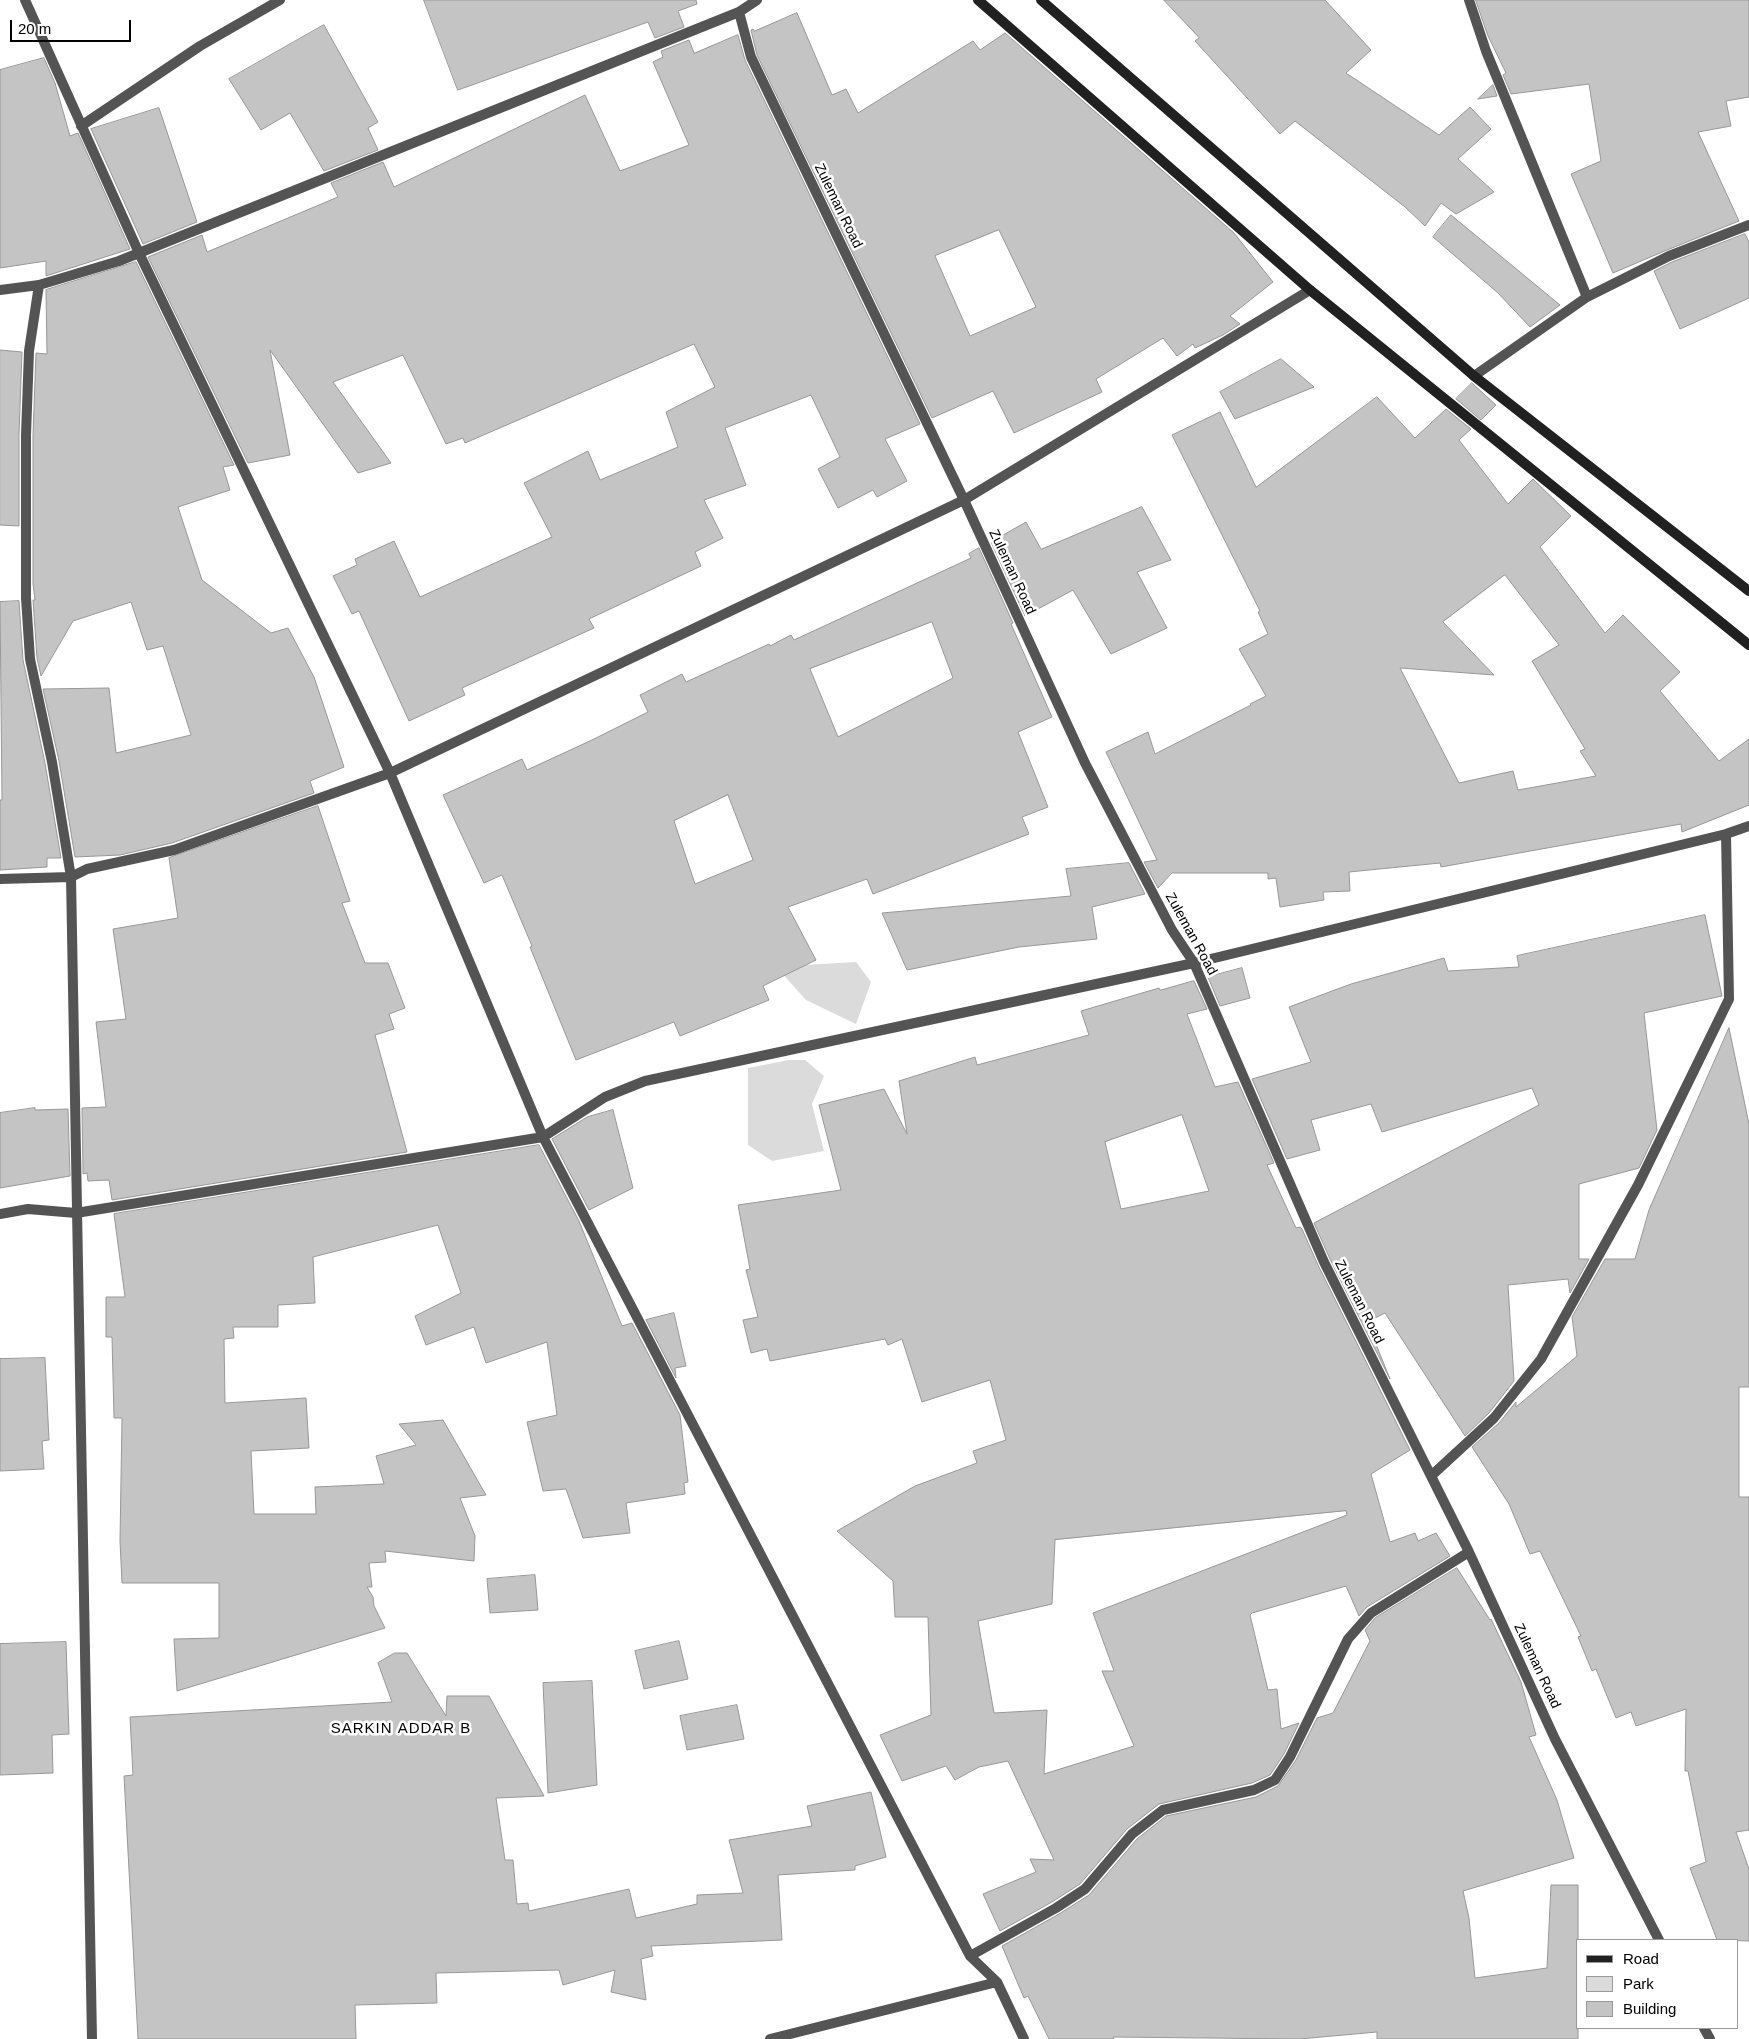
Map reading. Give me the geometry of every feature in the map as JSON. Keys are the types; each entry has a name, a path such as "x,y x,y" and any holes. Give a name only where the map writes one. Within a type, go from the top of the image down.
{"main road":[{"path":"978,0 1310,290 1749,644"},
{"path":"1041,0 1474,376 1749,590"}],"street":[{"path":"25,0 139,253 390,773 543,1137 970,1956 997,1982 1024,2039"},
{"path":"81,126 200,46 280,0"},
{"path":"0,290 39,285 90,271 139,253 739,12 757,0"},
{"path":"1469,0 1486,51 1587,297"},
{"name":"Zuleman Road","path":"739,12 751,57 964,500 1085,763 1172,930 1194,963 1324,1262 1469,1552 1555,1740 1658,1939"},
{"path":"1474,376 1587,297 1669,256 1749,226"},
{"path":"39,285 29,351 26,435 26,598 30,659 52,762 71,877 92,2039"},
{"path":"0,879 71,877 87,869 174,850 390,773 964,500 1310,290"},
{"path":"0,1214 28,1209 76,1213 543,1137 605,1097 645,1081 1194,963 1726,834 1749,826"},
{"path":"1431,1476 1494,1418 1541,1359 1638,1185 1729,999 1726,834"},
{"path":"970,1956 1056,1908 1085,1889 1132,1834 1163,1810 1254,1790 1274,1780 1290,1758 1348,1639 1371,1613 1469,1552"},
{"path":"770,2039 997,1982"}],"green space":[{"path":"856,962 871,982 856,1024 806,1000 780,971 787,966"},
{"path":"789,1060 805,1060 824,1076 812,1104 824,1151 772,1161 748,1145 748,1068"}],"building":[{"path":"424,0 696,0 697,4 678,11 684,27 655,38 648,22 458,90"},
{"path":"1164,0 1325,0 1371,50 1346,73 1439,135 1470,107 1491,129 1458,159 1494,192 1456,214 1441,203 1425,226 1405,207 1295,121 1280,134 1195,41 1199,38"},
{"path":"1476,0 1749,0 1749,97 1726,101 1731,126 1698,132 1739,221 1613,273 1571,174 1601,161 1589,84 1511,94 1503,75 1506,73 1488,36"},
{"path":"797,13 832,95 846,89 858,113 973,41 980,50 1005,33 1234,233 1273,282 1230,316 1240,324 1223,335 1195,348 1193,344 1177,356 1163,338 1096,379 1102,392 1014,433 993,391 932,418 757,55 751,30 753,29 754,31","holes":["999,230 1036,307 970,336 935,256"]},
{"path":"324,25 378,122 368,128 378,150 324,171 290,113 261,130 229,79"},
{"path":"738,35 745,60 920,424 885,439 907,481 877,497 873,490 838,508 818,469 840,457 811,395 725,428 746,485 704,500 723,538 695,552 701,566 589,619 594,628 462,688 465,695 409,721 359,611 352,614 333,576 357,565 355,559 394,541 420,597 552,537 524,483 588,451 600,480 678,447 666,412 715,387 694,344 465,443 463,438 446,444 403,355 333,382 391,463 358,473 270,350 290,455 248,463 148,257 202,235 207,252 338,197 331,183 383,162 394,187 585,95 620,171 689,145 653,62 663,57 661,51 689,40 694,53"},
{"path":"44,58 55,83 70,136 78,133 130,249 46,276 46,261 0,268 0,70"},
{"path":"1493,85 1497,96 1478,99"},
{"path":"159,108 197,222 143,244 91,129"},
{"path":"1451,215 1560,305 1530,327 1498,293 1433,237"},
{"path":"1745,234 1749,242 1749,298 1680,329 1654,271 1672,262"},
{"path":"136,262 234,465 223,467 230,490 178,507 202,580 271,633 288,628 314,677 344,767 310,781 314,793 172,843 120,855 75,857 59,761 43,689 109,688 116,753 191,735 163,646 147,650 131,602 73,621 41,676 37,658 33,600 35,600 33,584 33,435 36,353 47,354 46,290"},
{"path":"0,350 22,352 19,435 19,526 0,525"},
{"path":"1281,359 1314,387 1235,419 1220,392"},
{"path":"1472,383 1496,405 1481,420 1456,399"},
{"path":"1377,397 1415,438 1446,409 1471,429 1459,440 1508,504 1533,479 1571,516 1540,547 1605,633 1623,615 1680,672 1660,691 1719,761 1749,739 1749,805 1682,832 1681,824 1441,867 1440,863 1349,872 1350,891 1323,892 1324,900 1280,907 1276,878 1268,879 1268,873 1172,873 1158,888 1144,862 1157,860 1106,752 1148,732 1155,754 1266,696 1239,649 1268,634 1258,612 1260,611 1172,435 1220,412 1256,487","holes":["1505,575 1559,645 1532,661 1585,749 1580,751 1596,776 1518,790 1513,771 1459,783 1400,668 1494,675 1443,622"]},
{"path":"1142,507 1171,560 1137,572 1167,628 1111,654 1073,590 1025,616 991,542 1026,522 1041,549"},
{"path":"979,548 1052,717 1018,732 1048,807 1022,817 1029,834 873,894 867,879 788,907 816,960 763,986 769,1000 680,1036 674,1022 576,1060 502,875 484,883 443,795 522,759 527,770 648,712 640,695 682,674 686,682 791,635 794,640 971,558 969,554","holes":["932,622 953,678 838,737 810,669","728,795 753,860 695,884 674,821"]},
{"path":"19,601 23,660 45,763 61,858 47,858 47,867 0,870 0,800 2,800 0,602"},
{"path":"318,806 350,901 342,903 365,963 388,963 405,1008 389,1014 394,1029 375,1035 407,1152 112,1200 109,1180 88,1181 87,1173 83,1174 82,1108 106,1107 96,1022 126,1019 113,929 178,918 169,858"},
{"path":"1129,863 1145,894 1092,907 1097,939 1019,947 907,970 882,913 1071,896 1066,869"},
{"path":"1705,915 1722,996 1644,1013 1657,1130 1639,1168 1579,1184 1579,1259 1589,1259 1570,1293 1568,1279 1508,1285 1514,1381 1489,1413 1465,1436 1385,1313 1367,1322 1390,1379 1314,1223 1539,1105 1532,1088 1382,1132 1371,1104 1311,1120 1320,1150 1287,1159 1252,1079 1311,1062 1289,1007 1351,984 1444,958 1448,971 1519,967 1517,956"},
{"path":"1242,968 1250,998 1220,1006 1208,977"},
{"path":"1194,981 1207,1009 1187,1014 1215,1087 1238,1082 1274,1163 1267,1165 1296,1228 1300,1227 1302,1229 1410,1450 1371,1474 1390,1542 1415,1533 1418,1541 1436,1533 1450,1556 1367,1607 1359,1616 1346,1586 1252,1613 1250,1615 1268,1690 1277,1689 1281,1729 1299,1723 1284,1754 1270,1775 1252,1783 1159,1804 1127,1829 1080,1884 1000,1931 983,1894 1036,1872 1030,1859 1054,1860 1008,1761 979,1767 955,1780 946,1766 902,1781 880,1735 931,1715 928,1617 895,1617 893,1581 837,1531 915,1486 977,1463 973,1451 1006,1440 990,1380 922,1402 902,1339 888,1345 885,1339 770,1361 767,1349 751,1353 743,1320 758,1317 746,1270 750,1269 738,1205 841,1190 819,1105 884,1089 907,1134 899,1081 975,1057 977,1065 1089,1035 1081,1011 1159,988 1160,990","holes":["1182,1115 1209,1191 1121,1209 1105,1142","1346,1511 1347,1515 1093,1613 1114,1671 1102,1671 1134,1746 1044,1774 1047,1710 994,1713 978,1621 1052,1604 1055,1540"]},
{"path":"1729,1028 1749,1124 1749,1387 1739,1387 1739,1497 1749,1497 1749,1830 1736,1832 1749,1869 1749,1941 1717,1939 1690,1868 1706,1862 1688,1771 1685,1771 1686,1709 1636,1726 1631,1712 1616,1718 1596,1669 1592,1671 1578,1637 1581,1636 1540,1551 1530,1554 1509,1504 1472,1447 1499,1423 1516,1402 1516,1407 1577,1356 1572,1317 1605,1259 1635,1259 1649,1210"},
{"path":"35,1108 35,1110 68,1109 70,1176 0,1188 0,1113"},
{"path":"613,1110 633,1188 589,1210 552,1139 587,1117"},
{"path":"539,1145 579,1221 622,1326 632,1323 680,1415 688,1482 684,1483 685,1494 626,1503 630,1533 583,1538 566,1489 543,1491 527,1422 557,1415 547,1342 486,1363 474,1327 426,1345 415,1316 461,1293 438,1225 313,1257 315,1303 278,1305 278,1327 233,1327 234,1338 224,1339 225,1403 306,1398 309,1448 251,1451 254,1514 316,1514 315,1487 384,1484 376,1456 416,1445 399,1424 443,1420 486,1495 460,1498 475,1536 474,1561 385,1551 386,1562 369,1563 372,1587 367,1587 385,1628 177,1691 174,1639 219,1638 219,1583 122,1583 120,1541 122,1418 114,1418 112,1337 106,1337 106,1297 125,1297 114,1214"},
{"path":"674,1313 686,1366 675,1368 676,1378 646,1320"},
{"path":"45,1358 49,1440 42,1441 44,1469 0,1471 0,1359"},
{"path":"1457,1568 1491,1619 1521,1682 1536,1735 1529,1737 1557,1800 1574,1858 1463,1891 1469,1918 1475,1978 1547,1968 1551,1885 1578,1885 1576,2029 1578,2029 1578,2039 1377,2039 1377,2032 1299,2039 1113,2037 1114,2039 1049,2039 1028,1996 1024,1998 1002,1946 1089,1895 1137,1839 1166,1816 1256,1797 1278,1786 1296,1760 1317,1718 1333,1713 1370,1641 1365,1630 1375,1618"},
{"path":"535,1575 538,1610 490,1613 487,1579"},
{"path":"679,1641 688,1679 644,1689 635,1651"},
{"path":"66,1642 69,1734 52,1735 53,1773 0,1775 0,1644"},
{"path":"395,1653 407,1653 446,1716 447,1696 489,1696 544,1796 496,1798 505,1860 513,1860 517,1904 528,1903 529,1911 629,1889 636,1918 697,1904 697,1895 743,1893 729,1840 812,1826 807,1806 871,1792 886,1857 855,1866 855,1870 778,1875 782,1940 651,1946 653,1956 641,1959 646,2000 611,1992 615,1970 563,1985 559,1970 436,1973 437,2003 355,2005 356,2039 138,2039 124,1776 133,1775 130,1717 392,1702 378,1663"},
{"path":"592,1681 597,1785 548,1793 543,1683"},
{"path":"737,1705 744,1739 687,1750 680,1716"}],"district":[{"name":"SARKIN ADDAR B","path":"401,1729"}]}
